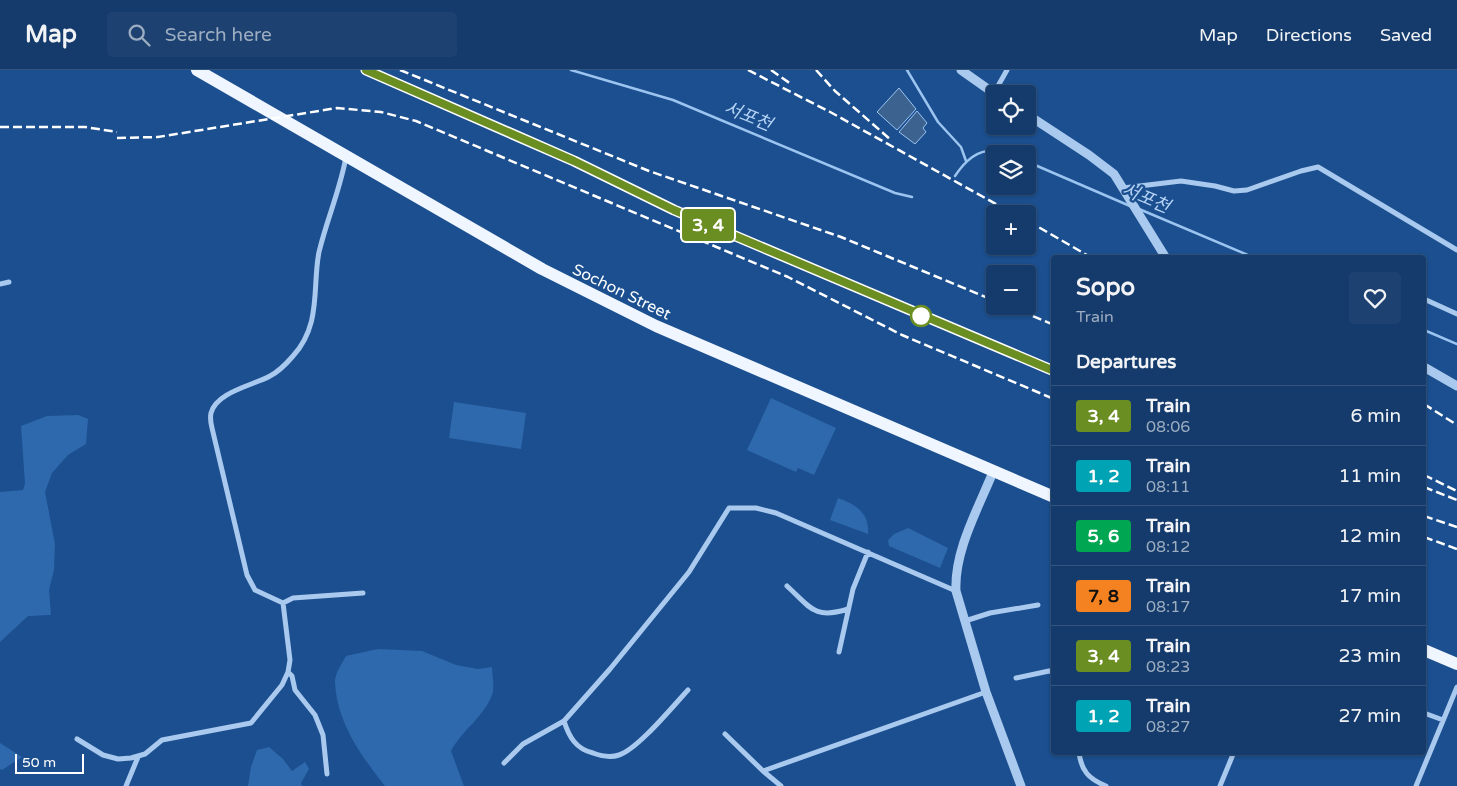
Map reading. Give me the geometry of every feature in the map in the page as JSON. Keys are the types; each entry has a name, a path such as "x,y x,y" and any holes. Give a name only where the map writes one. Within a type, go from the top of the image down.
{"main road":[{"name":"Sochon Street","path":"197,70 542,269 656,326 1051,496"},
{"path":"1426,651 1457,664"}],"street":[{"path":"961,70 986,87"},
{"path":"999,85 1007,70"},
{"path":"1036,120 1114,174 1164,255"},
{"path":"282,604 255,590 251,585 212,428 211,413 215,405 230,393 272,376 294,355 307,332 315,308 319,253 341,185 346,156"},
{"path":"1126,192 1181,181 1215,186 1234,192 1247,190 1300,171 1318,167 1457,250"},
{"path":"0,284 9,282"},
{"path":"1426,300 1457,314"},
{"path":"1426,368 1457,386"},
{"path":"993,472 961,552 955,574 956,591 986,692 1021,786"},
{"path":"504,763 523,744 564,721 610,669 689,572 729,508 756,508 776,513 956,591"},
{"path":"839,652 853,589 868,552"},
{"path":"787,586 803,603 822,614 833,614 848,609"},
{"path":"282,604 293,598 363,593"},
{"path":"77,739 103,755 118,759 138,757 162,740 251,723 282,685 288,672 290,660 282,604"},
{"path":"965,621 990,613 1038,605"},
{"path":"1016,678 1051,671"},
{"path":"288,672 292,676 295,690 315,715 323,735 326,774"},
{"path":"1416,786 1457,687"},
{"path":"564,721 567,732 576,746 605,757 619,756 633,747 688,690"},
{"path":"764,771 986,692"},
{"path":"1426,714 1443,720"},
{"path":"725,734 781,786"},
{"path":"1079,755 1080,764 1084,772 1098,784 1106,786"},
{"path":"1220,786 1233,755"},
{"path":"126,786 138,757"}],"shaded area":[{"path":"899,88 916,109 897,130 877,112"},
{"path":"917,111 927,123 923,128 926,132 915,144 899,132"},
{"path":"771,398 836,428 814,475 798,468 796,472 747,450"},
{"path":"454,402 526,413 521,449 449,438"},
{"path":"78,415 88,419 86,444 68,455 52,473 45,492 55,544 54,570 49,590 51,615 28,616 0,642 0,492 23,490 25,483 21,426 47,416"},
{"path":"838,498 860,510 867,520 868,534 830,520"},
{"path":"908,528 948,548 940,568 889,546 888,540 894,534"},
{"path":"378,649 422,651 456,665 478,669 492,667 492,695 484,710 461,736 451,751 464,786 385,786 367,763 345,724 336,696 335,678 346,656"},
{"path":"0,743 22,757 2,770 0,769"},
{"path":"269,747 283,759 292,771 305,762 309,769 301,783 302,786 248,786 251,767 257,750"}],"waterway":[{"name":"서포천","path":"571,70 673,100 895,193 912,197"},
{"path":"907,70 938,122 961,147 966,161"},
{"name":"서포천","path":"955,176 971,158 986,151"},
{"name":"서포천","path":"1036,165 1130,206"},
{"name":"서포천","path":"1139,209 1248,255"},
{"name":"서포천","path":"1426,331 1457,344"}],"railway":[{"path":"366,70 573,161 674,210 1051,370"},
{"path":"400,70 649,171 841,237 986,297"},
{"path":"748,70 832,113 998,205"},
{"path":"771,70 791,84"},
{"path":"816,70 835,91 891,140"},
{"path":"117,138 158,137 337,108 381,112 416,121 788,277 902,335 1051,398"},
{"path":"0,127 85,127 117,132"},
{"path":"1036,226 1087,255"},
{"path":"1030,315 1051,324"},
{"path":"1426,405 1457,425"},
{"path":"1426,476 1457,491"},
{"path":"1426,488 1457,500"},
{"path":"1426,517 1457,527"},
{"path":"1426,538 1457,549"}],"train":[{"path":"366,70 574,161 674,210 1051,370"}]}
